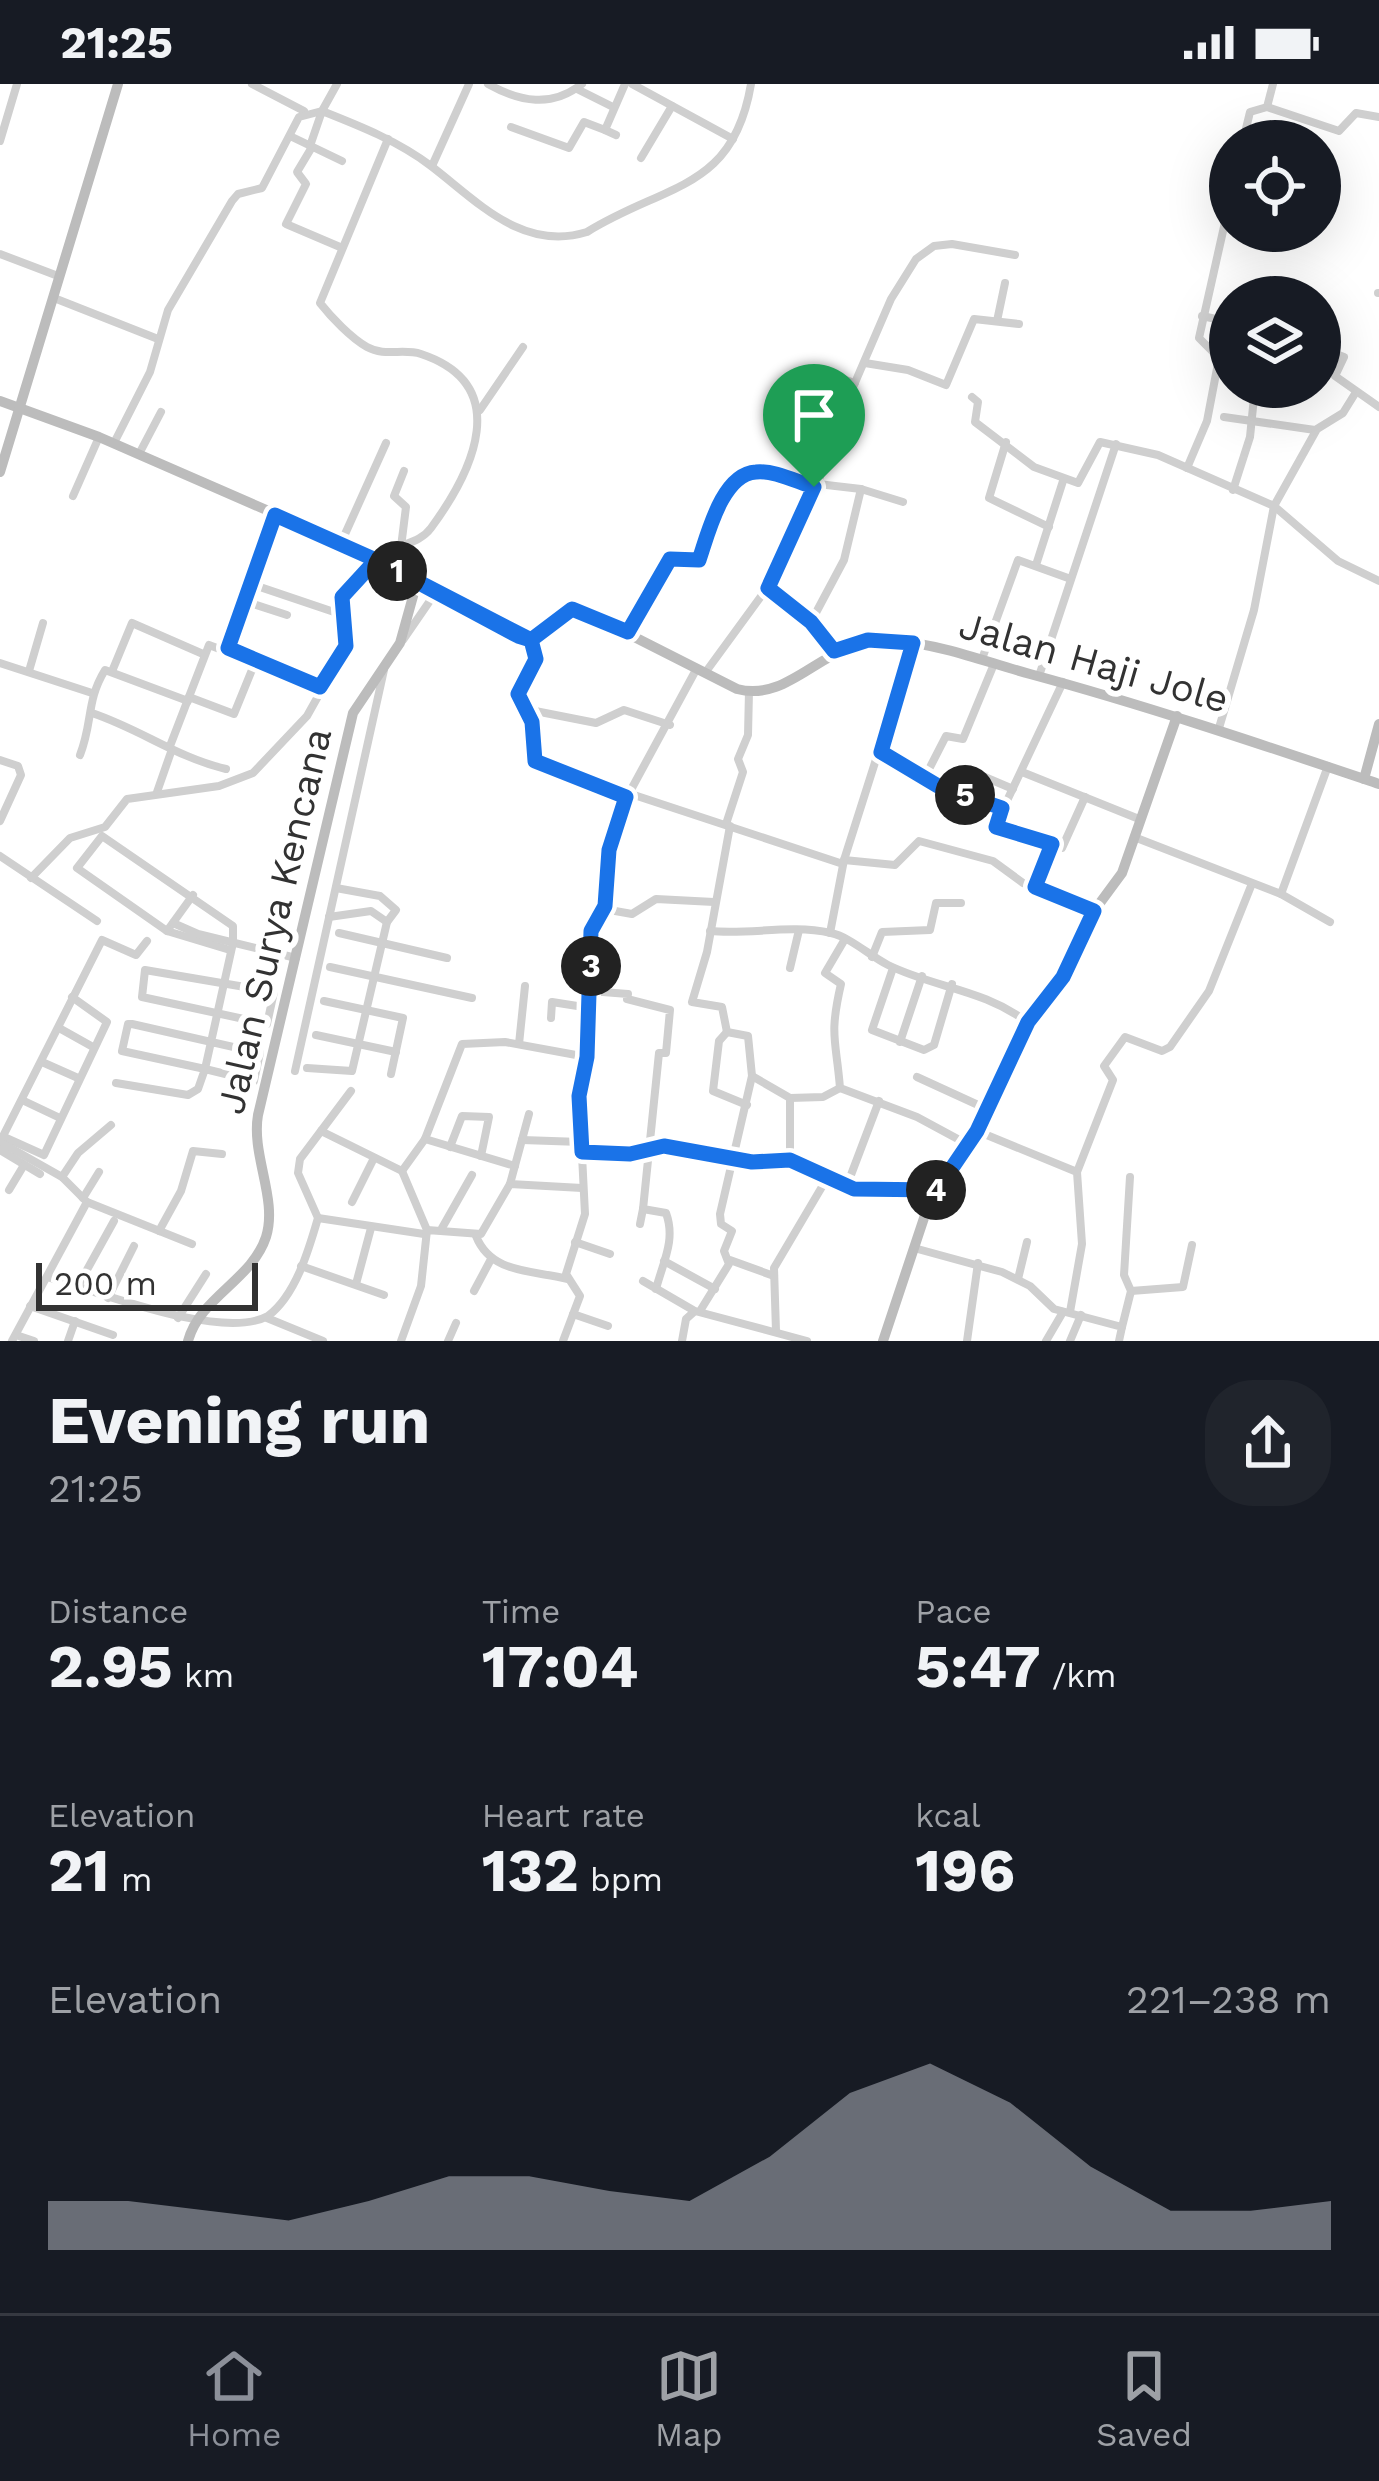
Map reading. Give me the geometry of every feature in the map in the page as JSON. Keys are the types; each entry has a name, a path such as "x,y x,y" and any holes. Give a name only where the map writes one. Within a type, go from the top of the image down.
{"main road":[{"path":"0,472 118,84"},
{"path":"0,401 114,443 378,560 531,640 572,609 749,691"},
{"name":"Jalan Surya Kencana","path":"188,1341 196,1322 251,1264 267,1233 256,1124 353,713 400,643 417,582"},
{"name":"Jalan Haji Jole","path":"749,691 783,685 834,651 868,640 913,643 1219,728 1379,784"},
{"path":"883,1341 937,1190 977,1131 1028,1022 1063,977 1094,911 1122,873 1177,716"},
{"path":"1364,779 1379,724"}],"street":[{"path":"0,141 17,84"},
{"path":"252,84 305,112 322,111 388,139 432,166 456,191 503,223 568,237 706,173 733,139 748,110 751,84"},
{"path":"337,84 297,172 305,184 286,224 340,247"},
{"path":"432,166 469,84"},
{"path":"488,84 533,101 579,86 613,107"},
{"path":"605,130 628,84 733,139"},
{"path":"1267,107 1273,84"},
{"path":"641,158 672,106"},
{"path":"1248,120 1250,112 1267,107 1339,131 1356,113 1378,114"},
{"path":"114,443 150,372 168,310 232,202 267,183 305,112"},
{"path":"511,127 569,148 584,122 616,135"},
{"path":"290,136 342,161"},
{"path":"388,139 340,247 322,307 369,348 423,355 450,368 467,386 479,411"},
{"path":"568,1279 585,1214 579,1096 587,1057 591,931 604,909 609,850 627,795 650,748 701,671 768,588 816,486 891,299 920,254 952,244 1015,255"},
{"path":"1187,468 1207,421 1219,359 1200,340 1217,252"},
{"path":"0,254 58,276"},
{"path":"997,321 1005,283"},
{"path":"52,298 158,339"},
{"path":"1202,316 1209,318"},
{"path":"865,363 908,370 946,385 974,319 1019,324"},
{"path":"31,878 70,838 105,827 127,800 219,786 253,772 307,716 346,646 342,597 378,560 421,539 437,520 474,447 479,411 523,347"},
{"path":"827,374 855,383"},
{"path":"1341,380 1379,407"},
{"path":"1224,417 1253,417 1300,431 1317,429 1343,413 1356,392"},
{"path":"972,397 978,402 975,422 1034,467 1078,483 1096,444 1116,444 1274,506 1338,561 1379,581"},
{"path":"1233,490 1254,408"},
{"path":"140,454 161,412"},
{"path":"1219,728 1254,610 1274,506 1317,429"},
{"path":"73,496 99,437"},
{"path":"1006,442 989,498 1049,527"},
{"path":"340,543 386,443"},
{"path":"1039,677 1116,444"},
{"path":"401,547 406,507 394,496 404,471"},
{"path":"628,632 670,559 699,560 719,509 742,477 763,472 816,486 861,489 903,502"},
{"path":"1036,565 1063,480"},
{"path":"811,622 844,560 861,489"},
{"path":"228,648 275,515"},
{"path":"926,775 946,736 964,739 1018,560 1069,578"},
{"path":"251,584 341,614"},
{"path":"768,588 811,622 834,651"},
{"name":"Jalan Surya Kencana","path":"400,643 436,592"},
{"path":"244,601 287,615"},
{"path":"29,671 44,623"},
{"path":"112,669 132,623 203,654"},
{"path":"531,640 536,659 518,694 535,761 627,795 844,862 895,865 919,841 993,861 1035,887 1094,911"},
{"path":"157,792 203,654 213,643 320,687"},
{"path":"830,933 844,862 913,643"},
{"path":"80,755 93,723 88,712 92,693 103,672 112,669 234,714 256,660"},
{"path":"0,663 92,693"},
{"path":"295,1071 384,669"},
{"path":"1063,682 996,827 1063,848 1085,797"},
{"path":"728,1032 722,1007 692,1002 710,932 728,823 743,772 738,759 748,734 749,691"},
{"path":"525,709 545,717 596,723 624,710 670,724"},
{"path":"88,712 226,769"},
{"path":"881,752 938,786 1002,808"},
{"path":"0,760 18,766 21,775 0,820"},
{"path":"1281,894 1328,766"},
{"path":"966,769 1013,788"},
{"path":"1022,772 1139,819"},
{"path":"77,868 101,836 233,926 212,1042 198,1089 188,1095 116,1084"},
{"path":"1134,837 1281,894 1330,922"},
{"path":"1035,887 1052,844"},
{"path":"59,855 170,927 231,947 298,958"},
{"path":"0,856 97,921"},
{"path":"1070,1341 1082,1244 1077,1172 1113,1080 1104,1066 1106,1057 1125,1037 1162,1051 1170,1048 1209,991 1251,886"},
{"path":"307,1068 350,1074 387,922 396,908 380,896 336,888"},
{"path":"170,927 193,895"},
{"path":"604,909 632,914 656,899 714,902"},
{"path":"872,956 882,932 931,930 936,903 961,903"},
{"path":"329,917 371,911 387,922"},
{"path":"710,932 753,935 776,927 830,933 893,968 996,1000 1028,1022"},
{"path":"790,968 799,930"},
{"path":"340,933 447,958"},
{"path":"840,1088 840,1055 830,1033 841,984 825,973 845,939"},
{"path":"1,1143 102,940 136,955 147,940"},
{"path":"330,968 472,998"},
{"path":"893,968 872,1030 900,1042 931,1049 952,985"},
{"path":"145,970 224,981 274,992 267,1024 142,997 140,991 145,970"},
{"path":"900,1042 922,976"},
{"path":"519,1044 525,986"},
{"path":"590,991 628,994 627,999 670,1010 640,1224"},
{"path":"1,1143 42,1156 105,1017 72,998"},
{"path":"325,1001 403,1018 391,1074"},
{"path":"551,1018 552,1002 590,1008"},
{"path":"125,1026 260,1053 254,1081 205,1069 122,1051 125,1026"},
{"path":"58,1028 93,1047"},
{"path":"728,1032 746,1034 752,1076 720,1214 721,1224 732,1231 724,1251 730,1260 774,1276"},
{"path":"728,1032 719,1041 712,1091 747,1105"},
{"path":"316,1035 396,1052"},
{"path":"402,1171 424,1139 462,1044 519,1044 587,1057"},
{"path":"42,1062 78,1078"},
{"path":"752,1076 790,1098 823,1097 840,1088 879,1101 967,1144"},
{"path":"917,1076 988,1110"},
{"path":"47,1277 229,1330 267,1318 301,1266 318,1217 298,1173 300,1159 351,1091"},
{"path":"790,1098 790,1160"},
{"path":"22,1100 60,1118"},
{"path":"846,1187 879,1101"},
{"path":"476,1236 510,1184 529,1114"},
{"path":"450,1147 462,1116 488,1118 481,1156"},
{"path":"62,1177 73,1158 111,1126"},
{"path":"321,1131 402,1171 426,1232 421,1286 400,1341"},
{"path":"977,1131 1077,1172"},
{"path":"424,1139 515,1166"},
{"path":"522,1140 647,1150 664,1146 734,1158 790,1160 846,1187 937,1190"},
{"path":"1,1143 40,1174"},
{"path":"1,1143 62,1177 85,1200 192,1244"},
{"path":"159,1231 187,1178 193,1150 222,1154"},
{"path":"352,1202 374,1158"},
{"path":"9,1190 24,1165"},
{"path":"34,1341 14,1338 99,1172"},
{"path":"442,1228 472,1175"},
{"path":"1119,1341 1131,1291 1124,1275 1130,1177"},
{"path":"776,1331 774,1268 826,1180"},
{"path":"510,1184 582,1187"},
{"path":"643,1209 669,1216 671,1243 656,1289"},
{"path":"318,1217 371,1228 426,1232 442,1228 476,1236 490,1261 568,1279 580,1296 563,1341"},
{"path":"78,1286 114,1221"},
{"path":"356,1284 371,1228"},
{"path":"575,1242 610,1254"},
{"path":"1018,1279 1028,1242"},
{"path":"1131,1291 1183,1287 1192,1245"},
{"path":"108,1298 134,1246"},
{"path":"914,1248 978,1263 1018,1279 1071,1313 1122,1327"},
{"path":"682,1341 686,1318 716,1289 730,1260"},
{"path":"474,1291 490,1261"},
{"path":"664,1261 716,1289"},
{"path":"967,1341 978,1263"},
{"path":"301,1266 384,1295"},
{"path":"178,1318 206,1274"},
{"path":"643,1281 697,1311 807,1341"},
{"path":"30,1306 113,1335"},
{"path":"1046,1341 1071,1313"},
{"path":"573,1314 608,1326"},
{"path":"267,1318 323,1341"},
{"path":"68,1341 75,1321"},
{"path":"448,1341 456,1323"}],"route":[{"path":"814,487 763,472 742,477 719,509 699,560 670,559 628,632 589,612 572,609 559,615 540,638 531,640 518,636 486,618 417,582 376,560 342,597 346,646 320,687 228,648 275,515 379,561 531,640 536,659 518,694 532,722 535,761 626,797 609,850 605,906 591,931 587,1057 579,1096 582,1152 630,1154 664,1146 752,1162 790,1160 854,1189 937,1190 977,1131 1028,1022 1063,977 1094,911 1035,887 1052,844 996,827 1002,808 938,786 881,752 913,643 855,641 834,651 811,622 768,588 814,487"}]}
